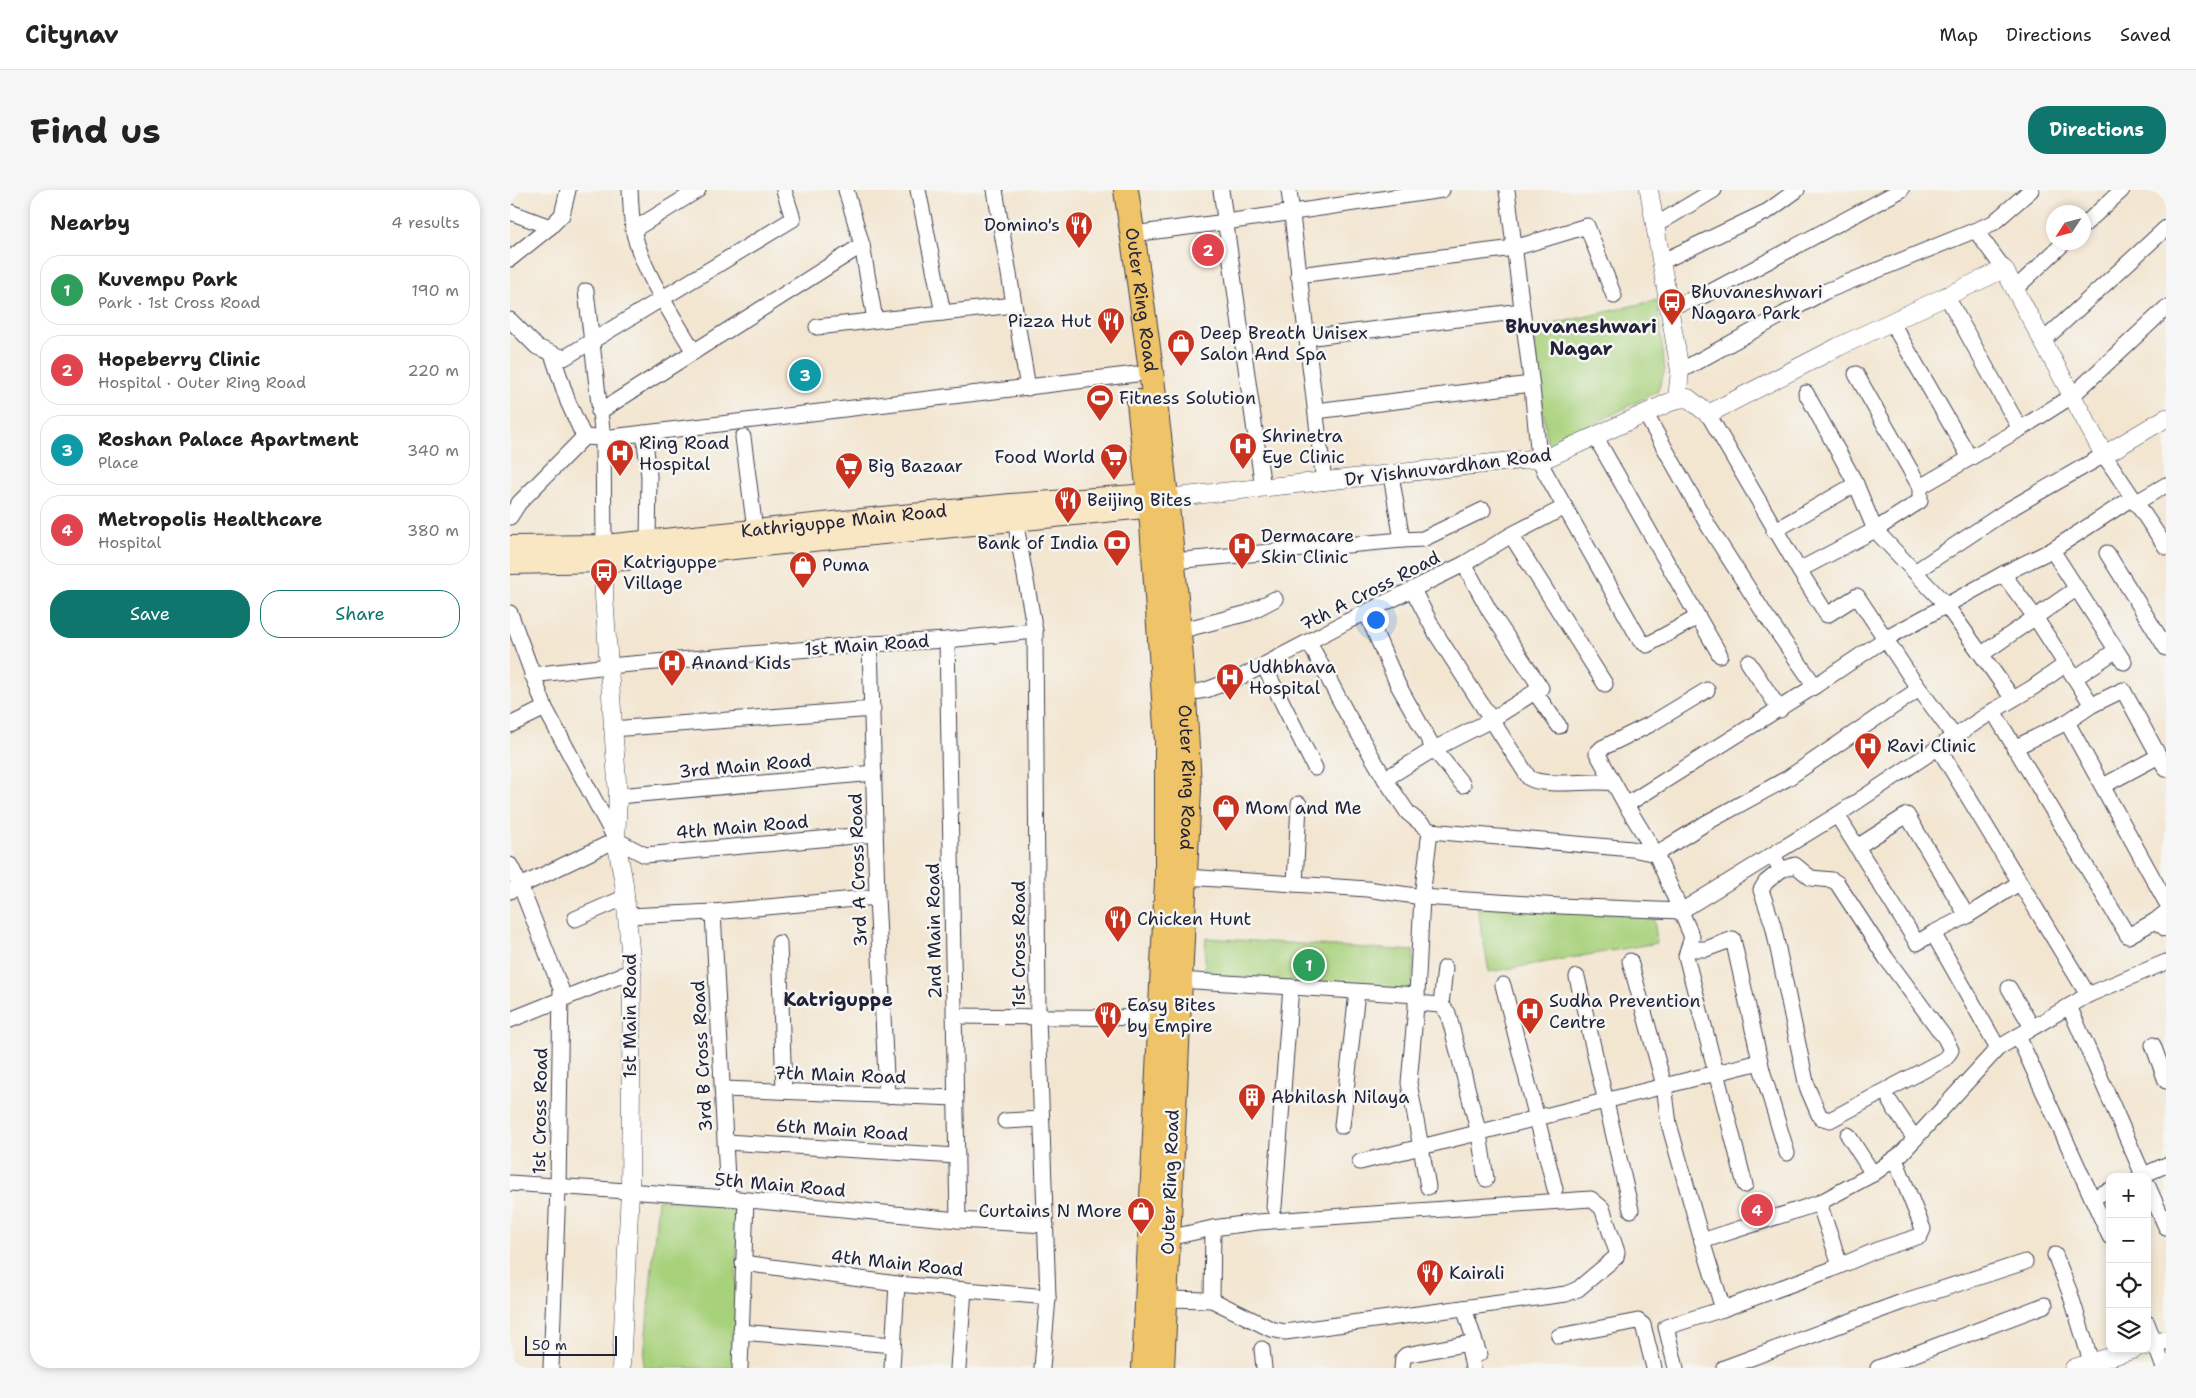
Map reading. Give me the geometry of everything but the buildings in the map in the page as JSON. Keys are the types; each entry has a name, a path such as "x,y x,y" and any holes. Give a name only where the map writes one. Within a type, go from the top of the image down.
{"highway":[{"name":"Outer Ring Road","path":"1111,190 1136,374 1173,561 1185,694 1189,788 1162,1368"},
{"name":"Outer Ring Road","path":"1126,190 1163,465 1161,500 1167,741 1167,880 1144,1368"}],"main road":[{"name":"Kathriguppe Main Road","path":"510,564 604,553 1015,520 1161,500"},
{"name":"Kathriguppe Main Road","path":"510,546 604,553 648,541 1011,504 1161,500"}],"street":[{"path":"510,259 550,228 562,215 568,190"},
{"path":"630,190 633,230 646,264 694,352"},
{"path":"633,230 698,190"},
{"path":"511,322 537,347 564,358 793,219 784,190"},
{"path":"846,190 862,245 875,320"},
{"path":"918,190 943,313"},
{"path":"995,190 1028,388"},
{"path":"1221,190 1263,488"},
{"path":"1289,190 1324,482"},
{"path":"1133,234 1442,190"},
{"path":"1507,190 1532,384 1539,458 1640,640 1647,645 1698,617"},
{"path":"1649,190 1680,371 1677,399 1688,398 1708,414 1774,531 1827,615 1857,596 1919,689 1954,736"},
{"path":"1656,225 1714,190"},
{"path":"1661,262 1768,211 1797,190"},
{"path":"1669,307 1703,296 1901,190"},
{"path":"1680,371 1824,292 1992,223 2032,190"},
{"path":"2091,219 2122,190"},
{"path":"510,212 550,228"},
{"path":"1298,275 1514,248 1586,226 1614,296"},
{"path":"2043,341 2166,228"},
{"path":"1976,231 2004,269 2015,288 2104,455 2166,546"},
{"path":"599,412 862,245"},
{"path":"2015,288 2056,250"},
{"path":"1708,414 1838,347 2004,269"},
{"name":"1st Main Road","path":"586,291 603,438 604,596 618,796 616,840 626,897 632,971 630,1192 622,1368"},
{"path":"1946,296 2020,429"},
{"path":"817,327 1014,305"},
{"path":"1920,487 2020,429 2072,396 2166,308"},
{"path":"1306,338 1522,311"},
{"path":"1892,323 1970,458"},
{"path":"552,354 568,402 584,437"},
{"path":"510,517 519,503 584,437 603,438 1136,374"},
{"path":"1798,570 1876,530 1920,501 1920,487 1856,374"},
{"path":"1316,411 1532,384"},
{"path":"1806,392 1856,484 1876,530 1946,605 2013,699"},
{"name":"Dr Vishnuvardhan Road","path":"1161,500 1549,458 1677,399"},
{"path":"1645,413 1709,527 1764,613 1816,686"},
{"path":"1916,572 2008,510 2166,418"},
{"path":"644,433 649,476 648,541"},
{"path":"1595,436 1720,655"},
{"path":"743,437 755,530"},
{"path":"1391,475 1402,540"},
{"path":"1774,531 1856,484"},
{"path":"1626,805 1780,710 1885,639 2003,574 2052,550 2134,501 2166,485"},
{"name":"7th A Cross Road","path":"1185,694 1206,690 1264,666 1366,612 1464,564 1511,535 1565,507"},
{"path":"1173,561 1423,538 1483,510"},
{"name":"1st Cross Road","path":"1015,520 1035,631 1038,1017 1048,1297 1042,1368"},
{"path":"1511,535 1606,684"},
{"path":"2052,550 2120,657 2076,678"},
{"path":"2108,553 2166,648"},
{"path":"1385,779 1434,749 1491,720 1541,688 1489,610 1464,564"},
{"path":"2003,574 2035,617 2092,704"},
{"path":"1982,654 2076,589"},
{"path":"1413,590 1435,632 1470,683 1521,767 1533,780 1545,782 1601,781 1614,783"},
{"path":"1179,631 1248,613 1274,599"},
{"path":"1366,612 1398,685 1434,749 1463,785"},
{"path":"510,613 545,708 616,840 515,888"},
{"name":"1st Main Road","path":"608,666 870,644 947,640 1035,631"},
{"name":"2nd Main Road","path":"947,640 958,1220"},
{"path":"1309,642 1346,712 1385,779 1408,814 1430,831 1632,849 1656,854 1706,823 1788,778 1919,689"},
{"name":"3rd A Cross Road","path":"870,644 877,897 887,1096"},
{"path":"1748,662 1780,710"},
{"path":"1185,878 1295,884 1422,896 1636,911 1681,911 1837,815 1954,736 2066,664"},
{"path":"532,675 608,666"},
{"path":"1264,666 1315,768"},
{"path":"1707,690 1649,725 1602,748 1597,753 1656,854 1692,937 1686,956 1745,1185"},
{"path":"2014,748 2067,722 2092,704 2123,690 2163,763 2103,786"},
{"path":"1534,691 1559,726"},
{"path":"510,725 545,708"},
{"path":"612,729 873,709"},
{"path":"1993,711 2128,936 2162,921"},
{"path":"2067,722 2166,902"},
{"path":"1938,747 2088,995"},
{"name":"3rd Main Road","path":"618,796 874,773"},
{"path":"1295,884 1298,804"},
{"path":"1837,815 1917,943 1967,916 2019,883"},
{"path":"1857,847 1906,815 1967,916"},
{"path":"1428,1187 1409,1083 1422,896 1430,831"},
{"name":"4th Main Road","path":"616,840 644,855 875,834"},
{"path":"1773,855 1780,870"},
{"name":"1st Cross Road","path":"510,865 515,888 561,989 558,1188 551,1368"},
{"path":"1795,865 1811,878 1832,880 1837,883 1886,958 1945,1038 1951,1050 1945,1059 1830,1120 1820,1117 1807,1087 1773,924 1761,890 1766,882 1780,870 1795,865"},
{"path":"575,919 626,897"},
{"path":"628,916 713,912 877,897"},
{"name":"3rd B Cross Road","path":"713,912 728,1198"},
{"path":"1933,933 1998,1048"},
{"path":"1688,949 1706,949 1733,939 1760,1062 1787,1153"},
{"path":"779,943 784,1091"},
{"path":"1630,961 1664,1085 1669,1124 1723,1309"},
{"path":"1702,1241 1819,1203 1873,1174 1895,1159 1915,1139 1998,1048 2088,995 2166,962"},
{"path":"1441,1005 1445,968"},
{"path":"510,1020 560,998 632,971"},
{"path":"1577,977 1631,1210"},
{"path":"1179,980 1357,992 1416,999 1441,1005 1448,1013 1478,1134 1486,1179"},
{"path":"1503,985 1555,1189"},
{"path":"1274,1207 1291,987"},
{"path":"2009,988 2032,1027"},
{"path":"1342,1126 1357,992"},
{"path":"2069,1006 2141,1173"},
{"path":"955,1016 1160,1018"},
{"path":"2018,1036 2049,1100 2106,1228"},
{"path":"2159,1053 2166,1081"},
{"path":"1360,1162 1760,1062"},
{"name":"7th Main Road","path":"723,1090 956,1098"},
{"path":"1890,1102 1915,1139"},
{"path":"1005,1120 1041,1120"},
{"path":"1848,1135 1873,1174"},
{"name":"6th Main Road","path":"726,1142 957,1156"},
{"path":"1676,1368 1666,1327 1723,1309 1840,1266 1877,1250 1920,1236 1923,1229 1895,1159"},
{"path":"2151,1173 2166,1165"},
{"name":"5th Main Road","path":"510,1183 558,1188 728,1198 958,1220 1046,1225"},
{"path":"2092,1198 2106,1192"},
{"path":"2151,1195 2166,1227"},
{"path":"1165,1299 1212,1300 1278,1332 1566,1294 1578,1289 1616,1257 1617,1252 1602,1208 1591,1199 1258,1222 1213,1228 1168,1238"},
{"path":"740,1368 746,1200"},
{"path":"1819,1203 1840,1266"},
{"path":"1212,1300 1213,1228"},
{"path":"2056,1255 2092,1365"},
{"path":"1724,1368 1902,1302 2025,1262"},
{"name":"4th Main Road","path":"743,1263 897,1284 1048,1297"},
{"path":"892,1368 897,1284"},
{"path":"958,1368 964,1290"},
{"path":"1878,1368 2045,1305"},
{"path":"1464,1308 1483,1368"},
{"path":"1559,1336 1638,1321 1643,1326 1654,1368"},
{"path":"741,1332 893,1345"},
{"path":"2156,1343 2164,1368"},
{"path":"1402,1368 1403,1358 1406,1355 1464,1344 1469,1347 1473,1368"},
{"path":"1262,1350 1264,1368"},
{"path":"2074,1368 2092,1365 2124,1353"}],"green space":[{"path":"1657,300 1665,370 1658,391 1548,448 1532,329"},
{"path":"1477,904 1654,917 1657,943 1489,972"},
{"path":"1206,938 1414,951 1412,992 1204,979"},
{"path":"658,1199 737,1207 736,1368 643,1368"}],"place":[{"name":"Domino's","path":"1079,249"},
{"name":"Hopeberry Clinic","path":"1208,250"},
{"name":"Bhuvaneshwari Nagara Park","path":"1672,326"},
{"name":"Pizza Hut","path":"1111,345"},
{"name":"Deep Breath Unisex Salon And Spa","path":"1181,367"},
{"name":"Roshan Palace Apartment","path":"805,375"},
{"name":"Fitness Solution","path":"1100,422"},
{"name":"Shrinetra Eye Clinic","path":"1243,470"},
{"name":"Ring Road Hospital","path":"620,477"},
{"name":"Food World","path":"1114,481"},
{"name":"Big Bazaar","path":"849,490"},
{"name":"Beijing Bites","path":"1068,524"},
{"name":"Bank of India","path":"1117,567"},
{"name":"Dermacare Skin Clinic","path":"1242,570"},
{"name":"Puma","path":"803,589"},
{"name":"Katriguppe Village","path":"604,596"},
{"name":"Anand Kids","path":"672,687"},
{"name":"Udhbhava Hospital","path":"1230,701"},
{"name":"Ravi Clinic","path":"1868,770"},
{"name":"Mom and Me","path":"1226,832"},
{"name":"Chicken Hunt","path":"1118,943"},
{"name":"Kuvempu Park","path":"1309,965"},
{"name":"Sudha Prevention Centre","path":"1530,1035"},
{"name":"Easy Bites by Empire","path":"1108,1039"},
{"name":"Abhilash Nilaya","path":"1252,1121"},
{"name":"Metropolis Healthcare","path":"1757,1210"},
{"name":"Curtains N More","path":"1141,1235"},
{"name":"Kairali","path":"1430,1297"}],"district":[{"name":"Bhuvaneshwari Nagar","path":"1581,337"},
{"name":"Katriguppe","path":"838,999"}]}
